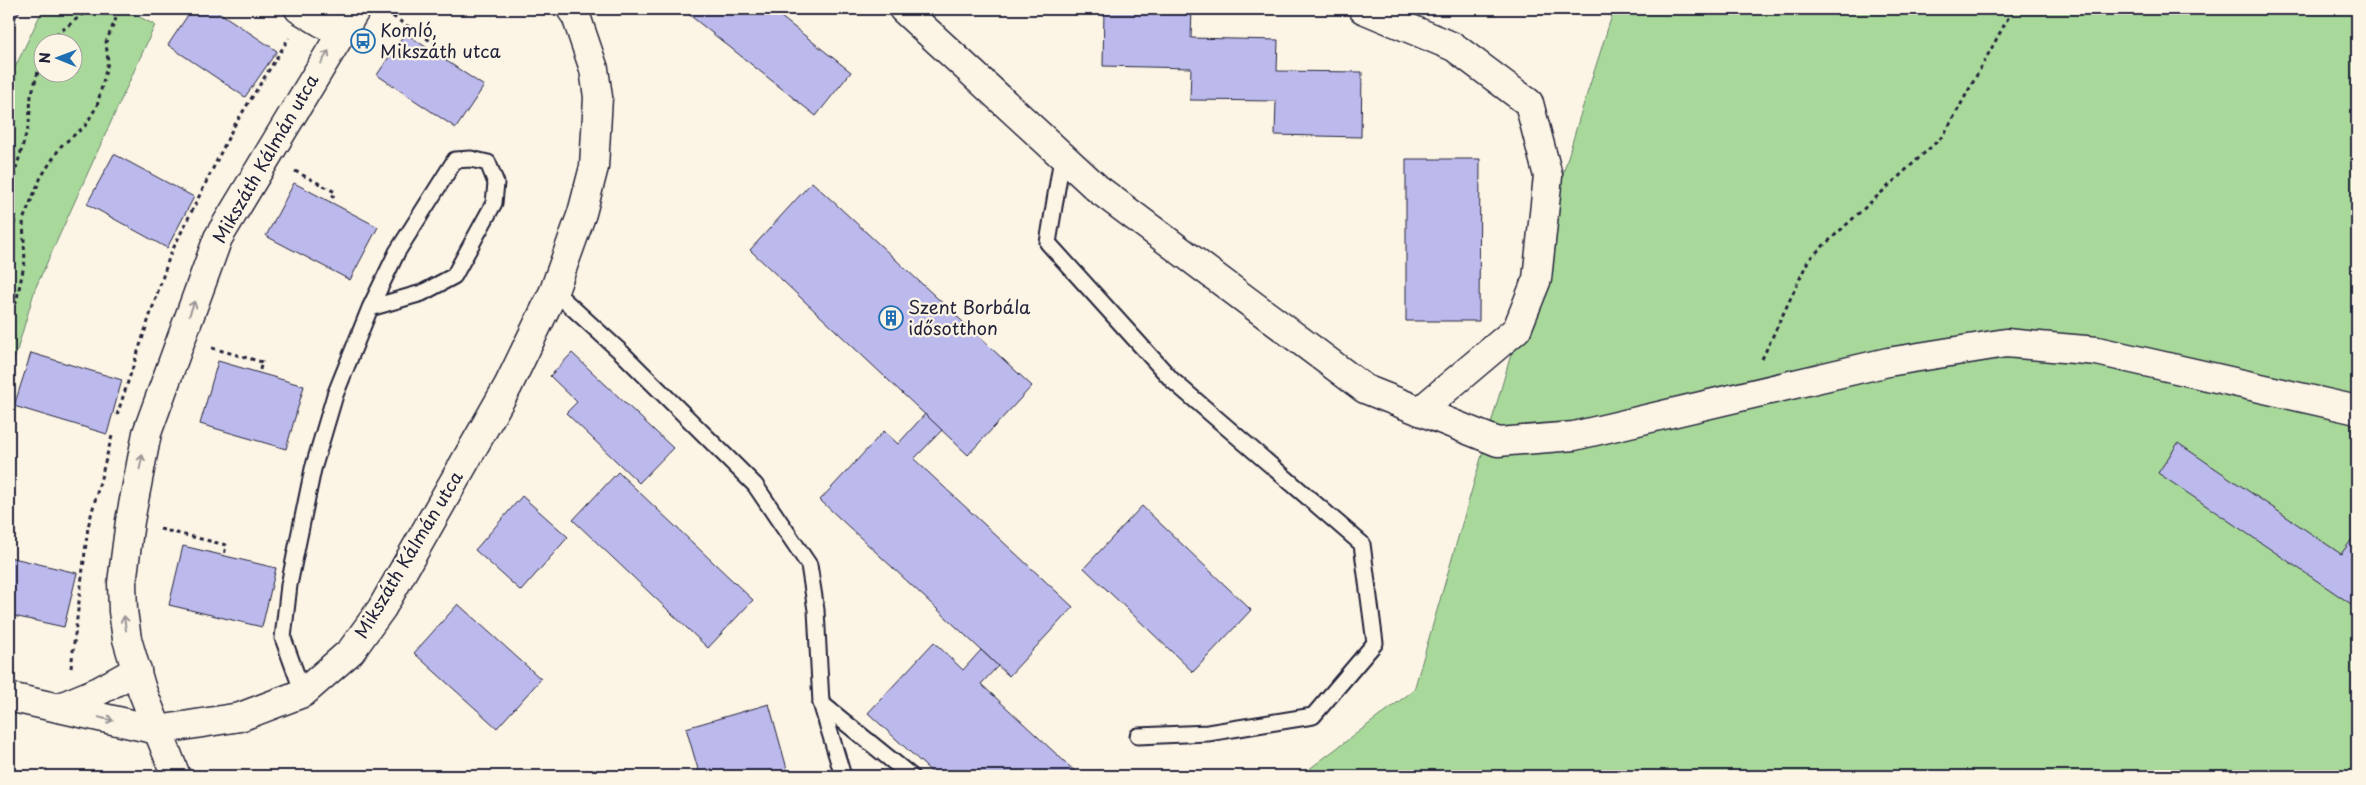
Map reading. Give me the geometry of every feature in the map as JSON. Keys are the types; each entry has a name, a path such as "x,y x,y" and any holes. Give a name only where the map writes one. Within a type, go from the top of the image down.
{"street":[{"path":"299,9 339,33"},
{"name":"Mikszáth Kálmán utca","path":"356,9 339,33 218,238 147,433 130,521 122,583 128,639 136,670 158,730 240,717 303,693 351,651 382,608 508,386 554,291 582,213 594,167 598,131 598,97 594,68 576,16 571,9"},
{"path":"903,9 1062,158 1098,189 1365,389 1498,442 1574,436 1888,362 2006,343 2097,350 2357,410"},
{"path":"1363,9 1454,47 1529,103 1548,176 1538,280 1517,329 1420,411"},
{"path":"58,708 99,691 136,670"},
{"path":"9,697 158,730 176,776"}],"lane":[{"path":"1062,158 1048,243 1172,380 1362,544 1375,643 1313,716 1208,733 1138,736"},
{"path":"303,693 283,638 289,585 312,469 335,395 370,308 397,252 455,160 471,159 488,163 496,183 494,203 454,276 422,293 370,308"},
{"path":"554,291 622,353 754,485 809,565 816,610 821,703 843,776"},
{"path":"821,703 911,776"}],"path":[{"path":"60,32 89,9"},
{"path":"9,310 16,303 26,261 23,220 46,169 61,146 85,126 97,106 108,62 106,42 120,9"},
{"path":"381,9 449,53 445,60"},
{"path":"1745,396 1809,259 1944,135 2013,9"},
{"path":"9,248 15,220 13,179 29,124 31,96 35,82"},
{"path":"287,167 335,192 330,202"},
{"path":"203,345 262,362 259,373"},
{"path":"154,528 226,544 224,556"}],"green space":[{"path":"43,9 124,9 155,25 35,289 9,378 9,80"},
{"path":"1614,9 2357,9 2357,776 1300,776 1414,690 1579,119"}],"building":[{"path":"9,9 21,9 9,29"},
{"path":"192,9 214,9 277,51 245,97 168,45"},
{"path":"682,9 771,9 851,72 816,116"},
{"path":"1104,9 1192,9 1191,38 1278,40 1277,71 1362,72 1361,137 1275,135 1276,101 1190,100 1191,68 1103,66"},
{"path":"405,33 484,86 456,128 377,75"},
{"path":"114,154 194,197 167,248 87,204"},
{"path":"1406,159 1480,159 1479,321 1406,321"},
{"name":"Szent Borbála idősotthon","path":"812,182 1032,386 968,455 750,250"},
{"path":"294,183 378,227 350,280 266,236"},
{"path":"31,353 122,380 107,434 14,406"},
{"path":"572,353 673,448 639,483 566,413 577,402 550,376"},
{"path":"218,361 304,386 286,449 200,424"},
{"path":"925,414 942,430 914,459 1073,607 1009,676 820,500 884,431 898,444"},
{"path":"2178,443 2341,554 2353,538 2357,540 2357,608 2158,473"},
{"path":"618,472 753,600 708,648 573,520"},
{"path":"522,496 568,537 521,591 475,550"},
{"path":"1142,506 1251,610 1193,672 1084,568"},
{"path":"183,546 276,568 262,627 169,605"},
{"path":"9,557 77,573 64,627 9,615"},
{"path":"458,604 541,679 497,728 414,653"},
{"path":"934,642 963,670 981,650 998,666 981,684 1080,776 936,776 868,713"},
{"path":"769,704 789,776 700,776 686,728"}],"place":[{"name":"Komló, Mikszáth utca","path":"363,41"},
{"name":"Szent Borbála idősotthon","path":"891,318"}]}
